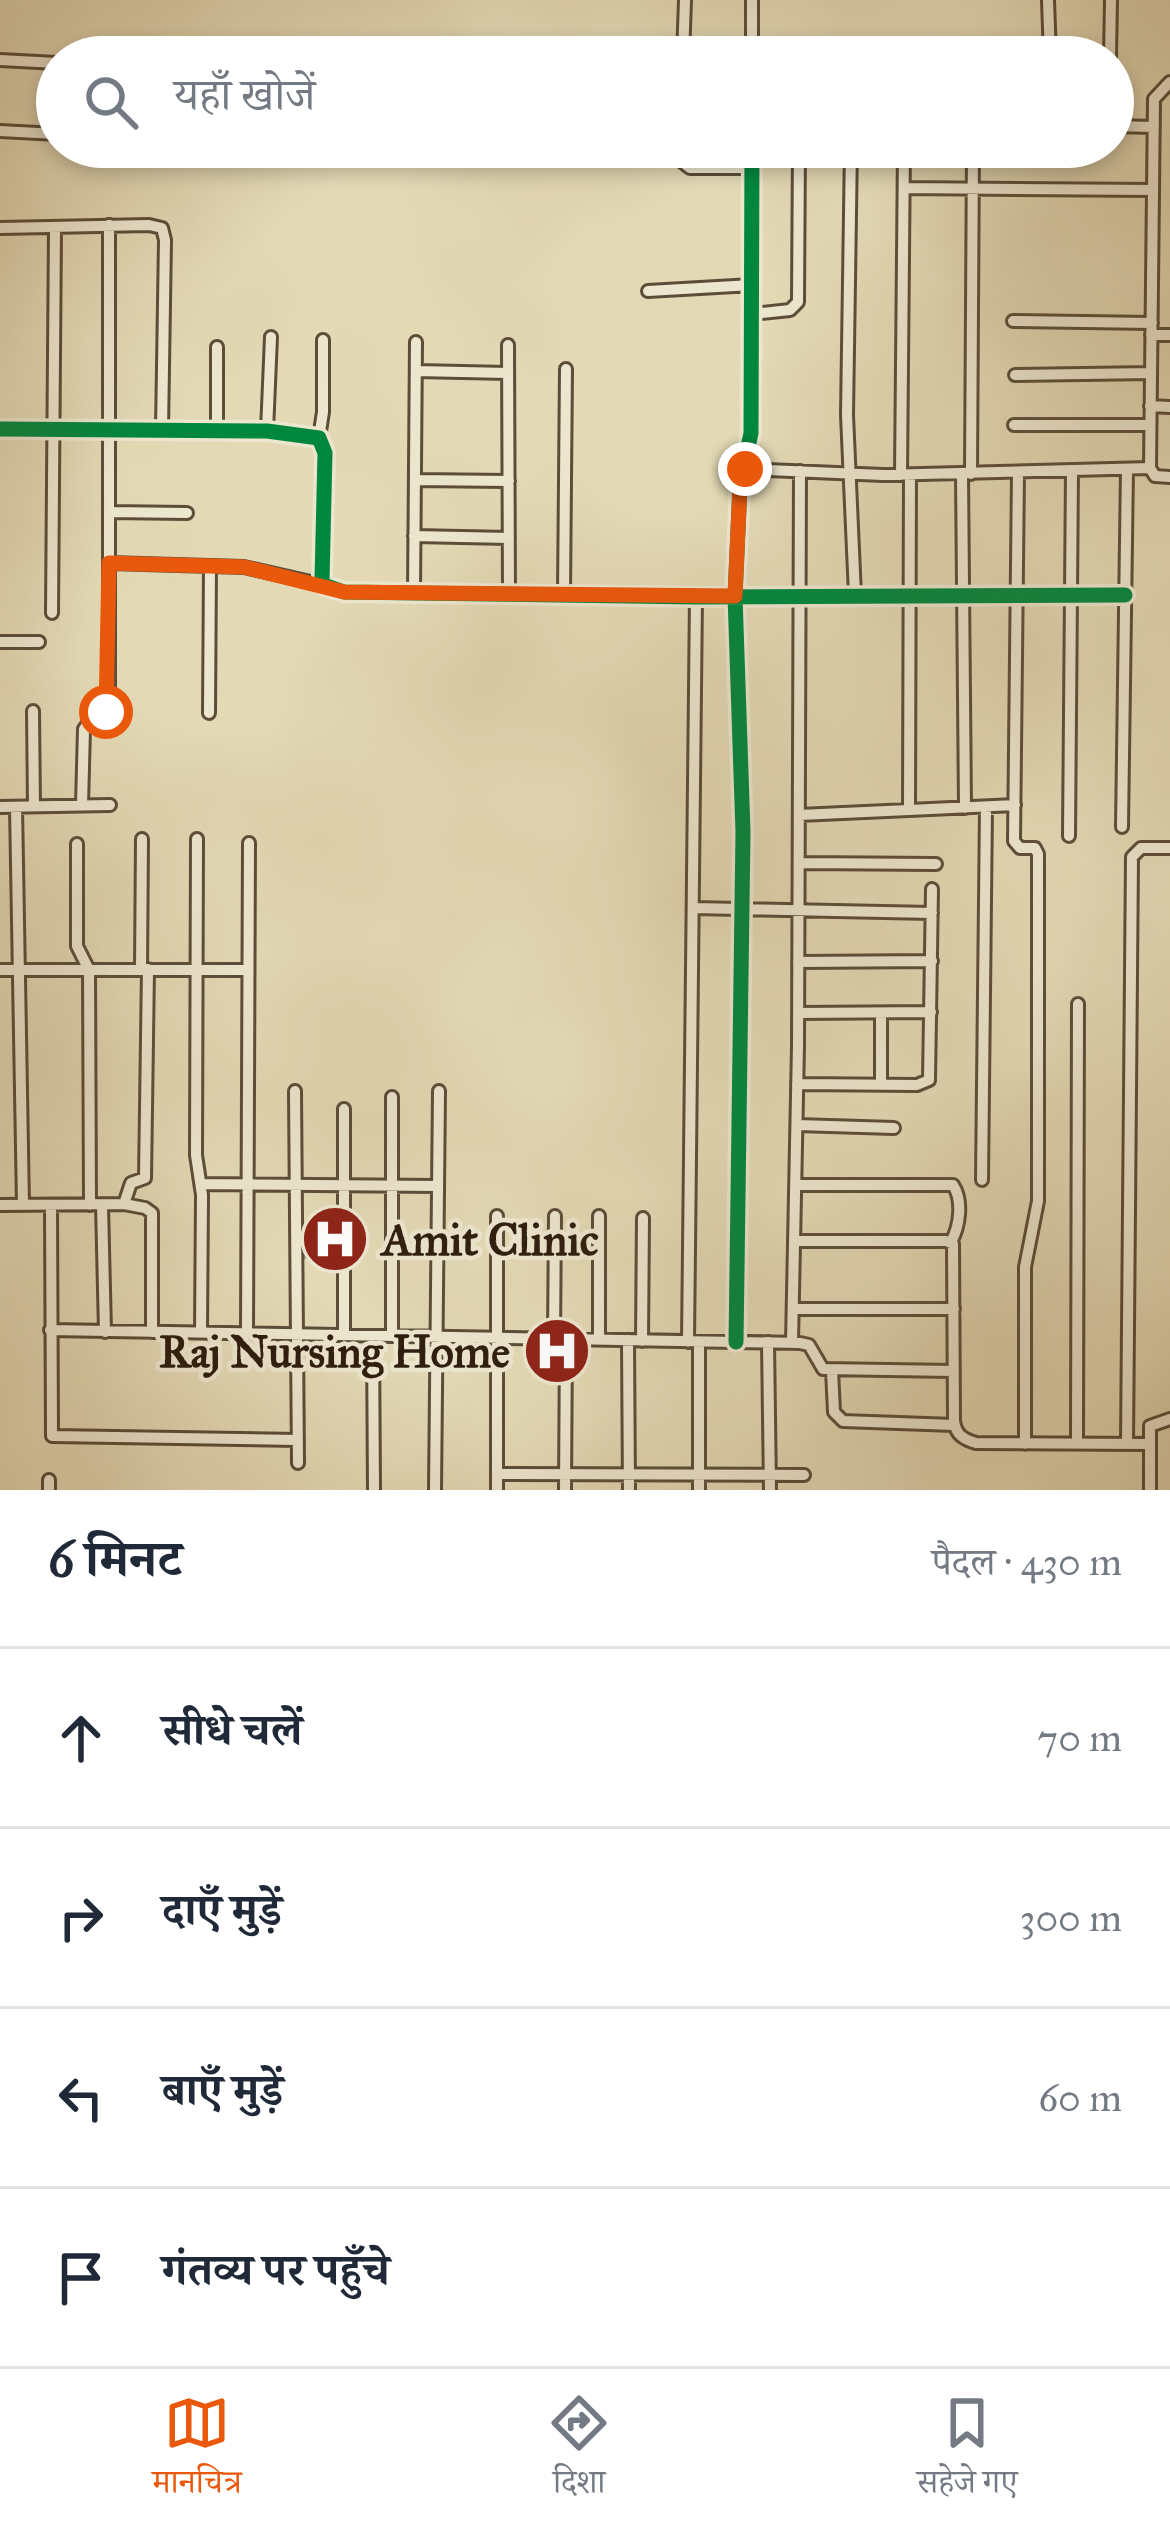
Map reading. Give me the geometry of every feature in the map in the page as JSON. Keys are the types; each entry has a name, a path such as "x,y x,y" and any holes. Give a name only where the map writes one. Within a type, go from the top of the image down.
{"street":[{"path":"684,36 685,0"},
{"path":"752,0 752,36"},
{"path":"1048,0 1049,36"},
{"path":"1110,36 1111,0"},
{"path":"0,60 36,61"},
{"path":"1170,82 1156,94 1150,406 1150,468 1155,476 1170,477"},
{"path":"1134,127 1154,127"},
{"path":"0,131 36,133"},
{"path":"690,168 752,168 752,433 740,486 735,596 742,910 736,1342"},
{"path":"752,314 790,310 798,302 799,168"},
{"path":"851,168 848,415 855,595"},
{"path":"904,168 908,809"},
{"path":"965,808 963,593 972,168"},
{"path":"904,188 1170,197"},
{"path":"82,806 84,729 109,704 109,225"},
{"path":"52,613 55,226"},
{"path":"0,228 162,228 162,430"},
{"path":"1152,267 1170,267"},
{"path":"648,291 752,285"},
{"path":"1013,321 1152,329 1170,335"},
{"path":"267,431 271,337"},
{"path":"323,340 319,438 325,454 324,585"},
{"path":"414,592 416,342"},
{"path":"508,345 509,593"},
{"path":"218,347 218,431"},
{"path":"565,593 566,369"},
{"path":"416,371 508,374"},
{"path":"1015,375 1151,373"},
{"path":"1150,406 1170,406"},
{"path":"1014,425 1150,424"},
{"path":"0,429 267,431 319,438"},
{"path":"745,469 906,475 1150,468"},
{"path":"1122,826 1127,469"},
{"path":"792,1342 800,471"},
{"path":"1069,836 1072,471"},
{"path":"1018,473 1016,845 1035,848 1038,854 1038,1201 1025,1267 1025,1444"},
{"path":"415,480 509,481"},
{"path":"109,512 187,513"},
{"path":"414,536 509,538"},
{"path":"109,563 268,571 344,592 696,597 1125,595"},
{"path":"209,713 210,566"},
{"path":"696,597 693,1342 699,1490"},
{"path":"0,641 39,642"},
{"path":"33,711 34,806"},
{"path":"0,807 110,805"},
{"path":"799,815 1015,805"},
{"path":"16,807 23,1205"},
{"path":"982,1180 986,807"},
{"path":"124,1204 131,1183 146,1175 142,838"},
{"path":"197,838 201,1333"},
{"path":"247,1334 249,843"},
{"path":"77,844 77,946 89,970 105,1332"},
{"path":"1127,1444 1132,857 1141,848 1170,848"},
{"path":"799,863 936,864"},
{"path":"797,1084 924,1084 929,1080 932,889"},
{"path":"693,908 932,914"},
{"path":"799,962 932,962"},
{"path":"0,970 247,970"},
{"path":"1076,1444 1078,1004"},
{"path":"880,1085 881,1012"},
{"path":"798,1013 931,1012"},
{"path":"295,1091 298,1463"},
{"path":"435,1490 440,1091"},
{"path":"392,1096 392,1336"},
{"path":"344,1109 344,1336"},
{"path":"797,1125 894,1128"},
{"path":"201,1184 438,1186"},
{"path":"796,1185 953,1185 958,1192 958,1222 951,1242 955,1250 954,1425 961,1436 976,1443 1150,1444"},
{"path":"0,1205 124,1204 152,1213 152,1332"},
{"path":"51,1205 50,1426 55,1438 298,1440"},
{"path":"497,1216 497,1490"},
{"path":"555,1216 565,1490"},
{"path":"599,1216 599,1340"},
{"path":"642,1340 643,1218"},
{"path":"794,1241 951,1242"},
{"path":"793,1309 954,1309"},
{"path":"50,1330 792,1342 809,1345 818,1365 832,1370 954,1371"},
{"path":"373,1336 374,1490"},
{"path":"628,1340 629,1490"},
{"path":"768,1342 770,1490"},
{"path":"832,1370 834,1412 843,1421 954,1425"},
{"path":"1150,1490 1154,1422 1170,1419"},
{"path":"497,1474 804,1475"}],"building":[{"path":"320,1229 334,1229 334,1251 330,1256 306,1255 306,1239 320,1240"}],"cycle path":[{"path":"736,1342 743,832 735,596 740,486 751,433 752,168"},
{"path":"0,429 267,431 319,438 325,453 322,580 344,592 696,597 1125,595"}],"place":[{"name":"Amit Clinic","path":"335,1239"},
{"name":"Raj Nursing Home","path":"557,1351"}],"route":[{"path":"106,712 109,563 244,567 344,592 735,596 740,486 745,469"}]}
